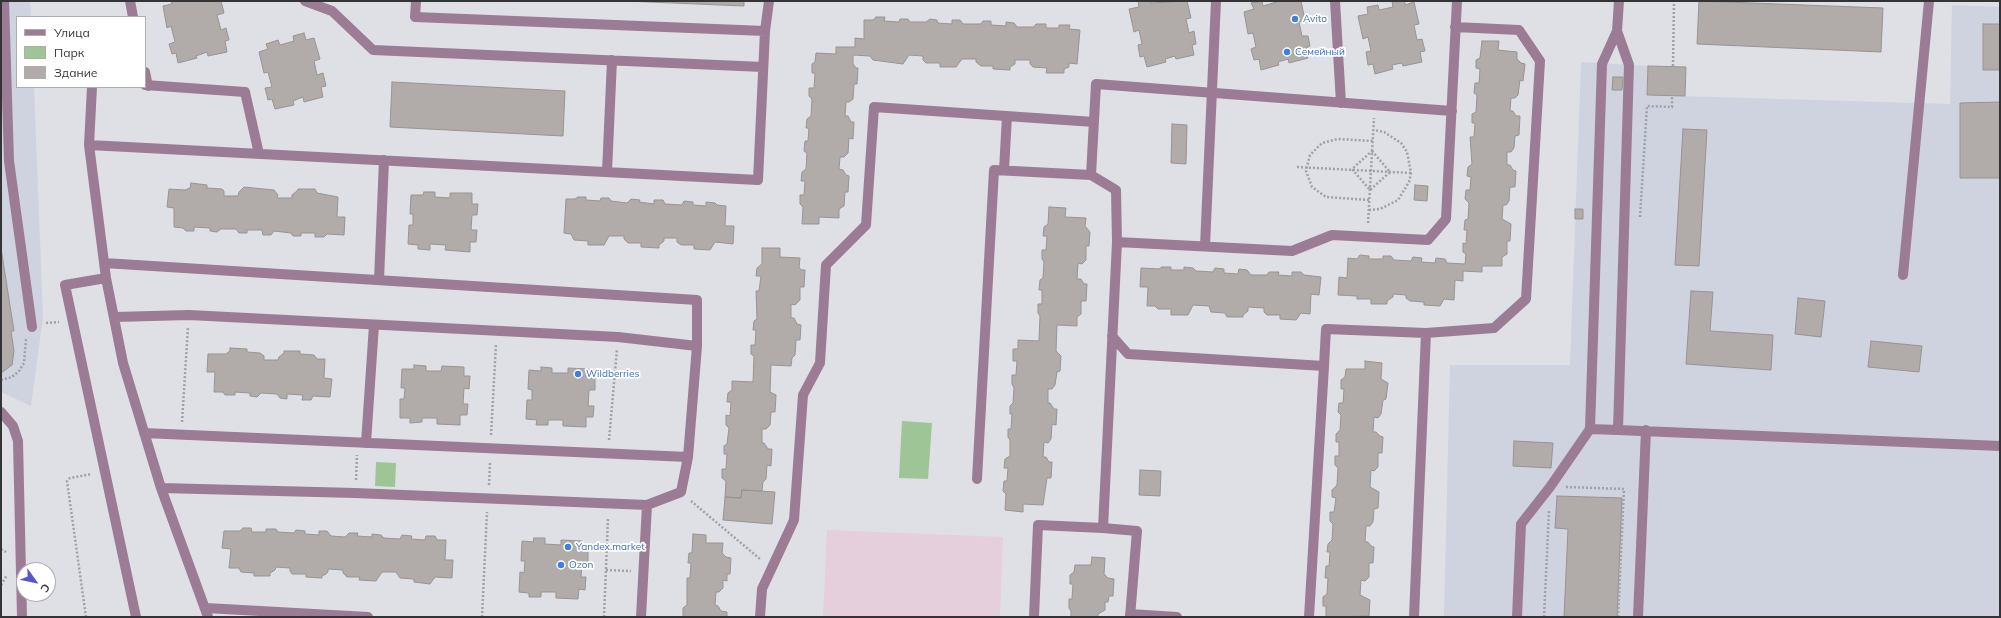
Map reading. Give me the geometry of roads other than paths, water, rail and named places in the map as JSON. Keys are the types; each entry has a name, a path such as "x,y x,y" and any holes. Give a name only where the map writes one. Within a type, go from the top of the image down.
{"lane":[{"path":"4,1 4,99 9,161 32,327"},
{"path":"130,1 133,16"},
{"path":"305,1 332,11 373,50 763,67"},
{"path":"416,1 415,17 765,31"},
{"path":"89,145 758,180 765,31 769,1"},
{"path":"1205,246 1216,1"},
{"path":"1335,1 1341,103"},
{"path":"1117,242 1292,251 1332,235 1428,240 1446,219 1457,1"},
{"path":"1517,617 1520,524 1550,487 1590,429 1602,64 1617,31 1619,1"},
{"path":"1903,275 1929,1"},
{"path":"1309,617 1326,329 1426,333 1494,328 1526,299 1540,61 1519,30 1456,27"},
{"path":"1617,31 1629,65 1618,430"},
{"path":"607,172 612,60"},
{"path":"1091,175 1096,84 1452,111"},
{"path":"146,86 245,92 259,154"},
{"path":"92,88 89,145 106,278 116,317 123,364 162,488 207,613 368,617"},
{"path":"760,617 762,589 794,520 802,394 820,363 826,265 866,225 874,107 1094,122"},
{"path":"1004,170 1007,116"},
{"path":"379,280 384,160"},
{"path":"977,478 994,170 1091,175 1116,190 1117,242 1103,528"},
{"path":"104,264 697,300 696,346 688,457 681,492 648,505 355,493 162,488"},
{"path":"106,278 65,285 136,617"},
{"path":"116,317 189,315 618,337 696,346"},
{"path":"362,443 374,325"},
{"path":"1414,617 1426,333"},
{"path":"1112,336 1128,354 1324,366"},
{"path":"1,412 14,426 18,441 22,617"},
{"path":"1590,429 1646,430 2000,446"},
{"path":"1638,617 1646,430"},
{"path":"144,433 688,457"},
{"path":"641,617 648,505"},
{"path":"1034,617 1038,525 1137,531 1130,616 1177,617"}],"place":[{"name":"Avito","path":"1295,19"},
{"name":"Семейный","path":"1287,52"},
{"name":"Wildberries","path":"578,374"},
{"name":"Yandex.market","path":"568,547"},
{"name":"Ozon","path":"561,565"}]}
